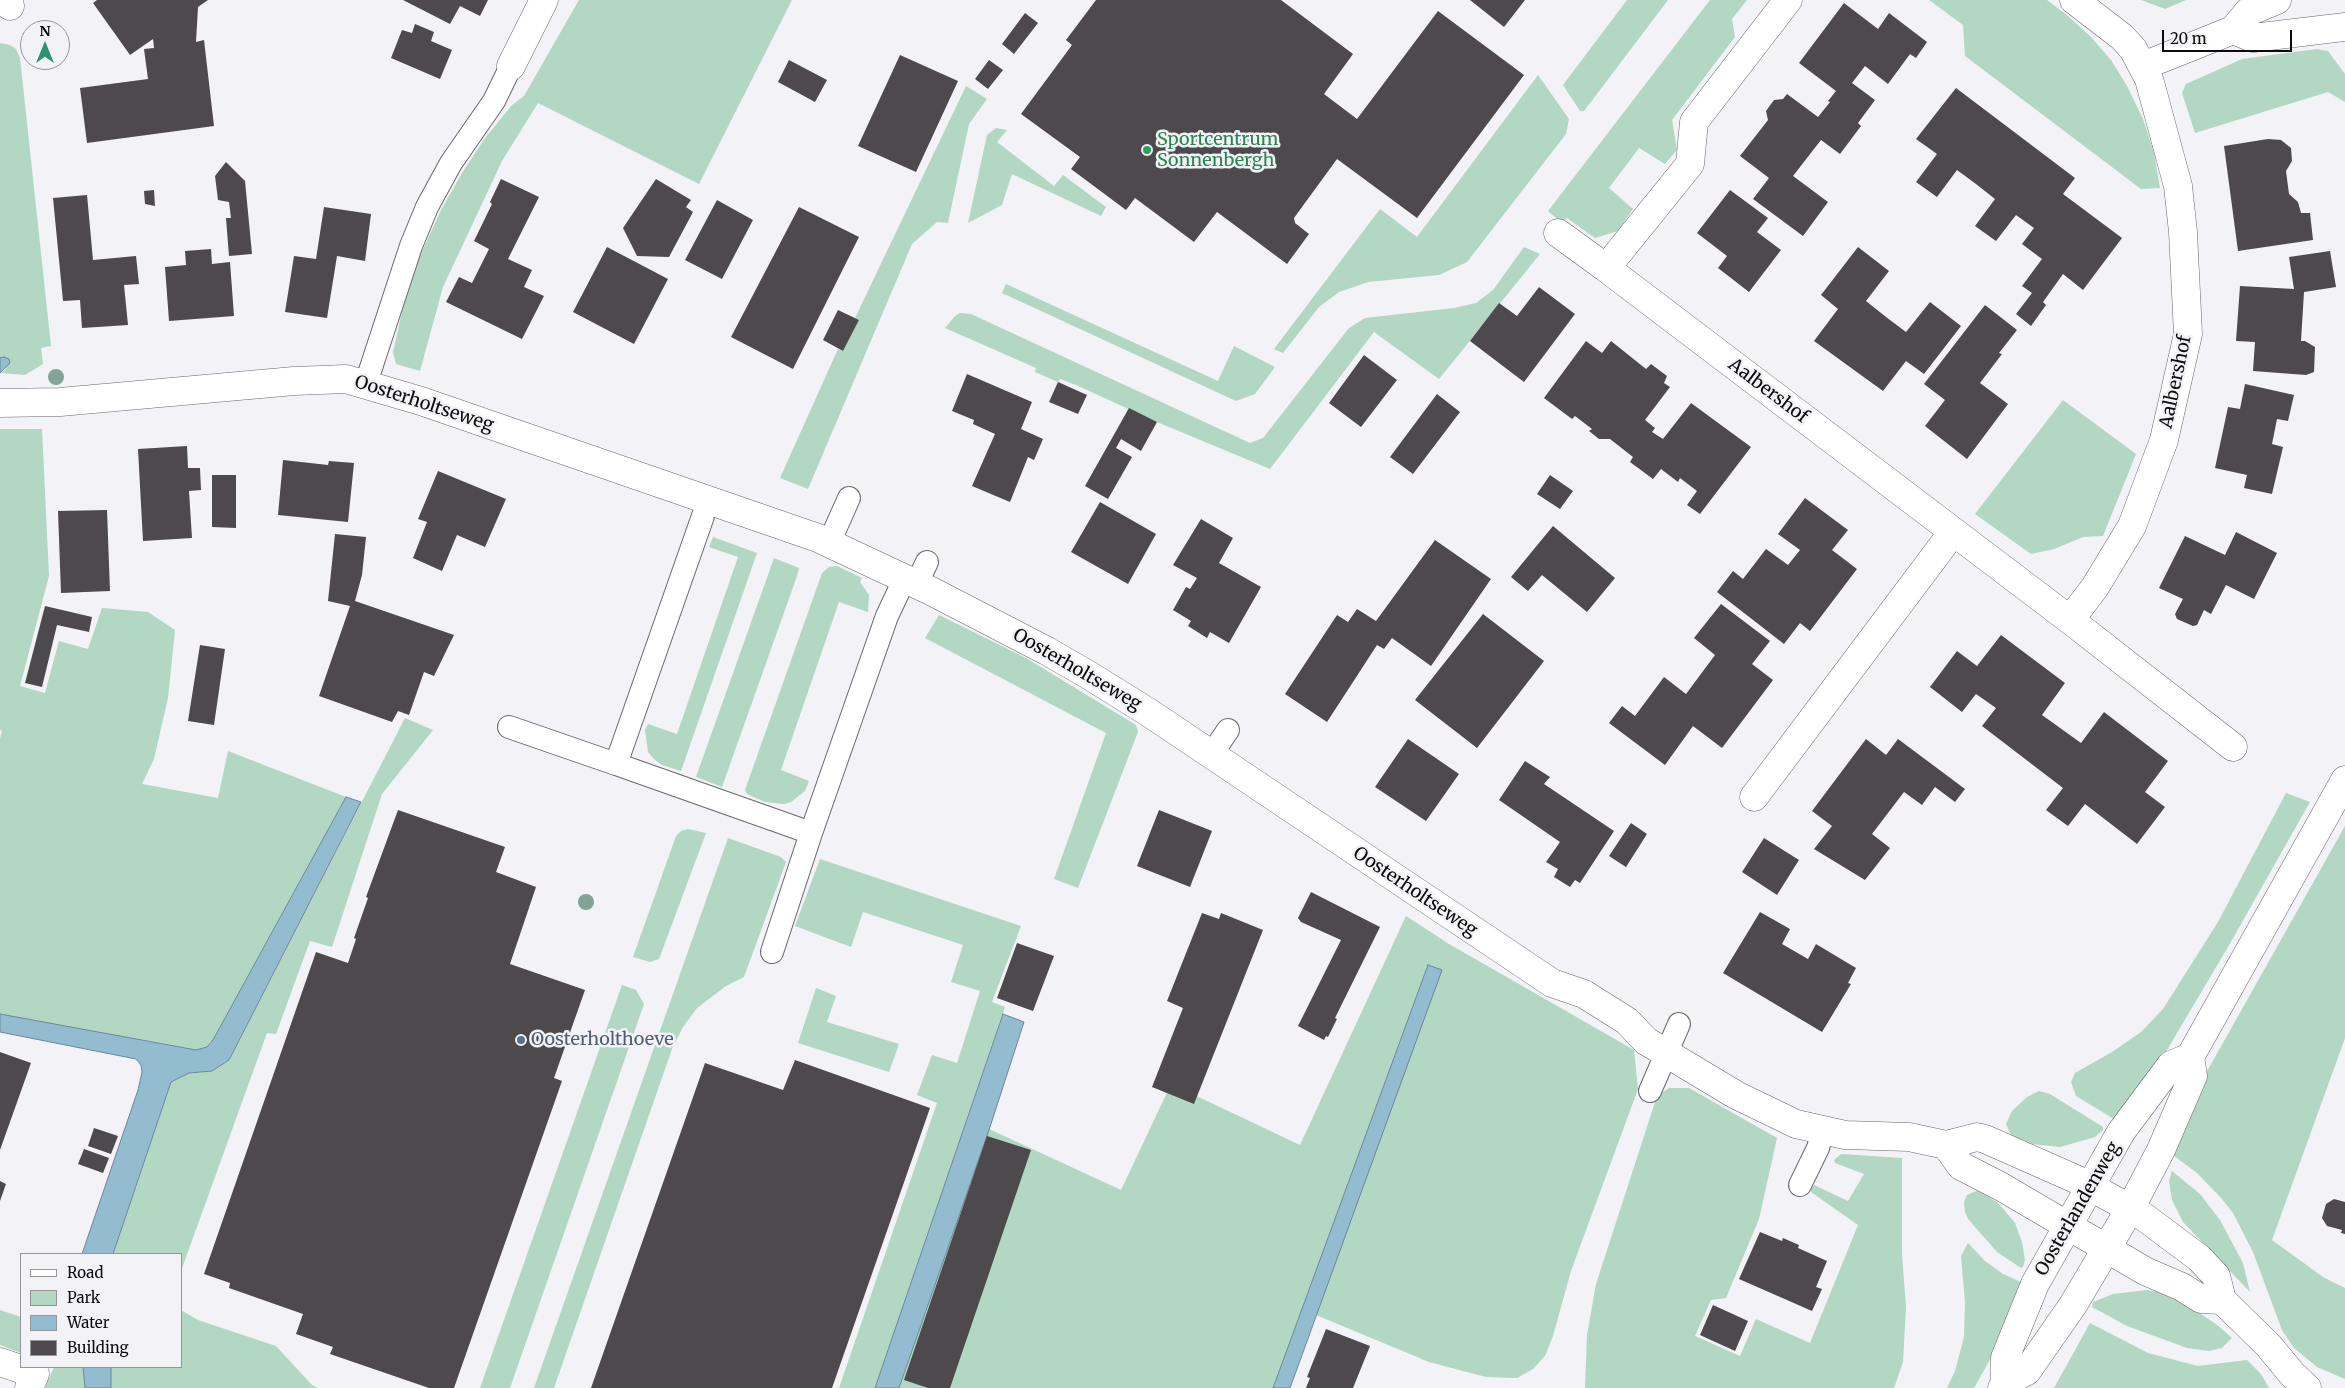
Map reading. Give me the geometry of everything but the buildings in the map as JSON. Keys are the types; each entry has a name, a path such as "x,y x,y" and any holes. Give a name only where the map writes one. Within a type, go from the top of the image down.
{"street":[{"path":"511,66 544,0"},
{"path":"1606,268 1690,164 1694,122 1788,0"},
{"name":"Aalbershof","path":"2070,620 2095,587 2132,526 2164,440 2188,334 2183,232 2178,186 2161,116 2144,66 2122,37 2074,0"},
{"path":"2144,66 2233,30 2248,12 2277,0"},
{"path":"2233,30 2253,38 2345,27"},
{"name":"Aalbershof","path":"1558,233 2070,620 2234,747"},
{"name":"Oosterholtseweg","path":"0,403 60,402 333,378 366,383 829,543 916,575 1148,712 1552,983 1584,994 1627,1021 1646,1041 1763,1109 1796,1124 1845,1135 1909,1137 1946,1145 1977,1137 1985,1139 2091,1187 2130,1209 2199,1258 2216,1276 2222,1300"},
{"path":"1754,797 1953,532"},
{"path":"2190,1058 2345,780"},
{"name":"Oosterlandenweg","path":"2190,1058 2193,1076 2162,1150 2130,1209 2073,1305 2027,1371 2003,1386 2005,1358 2035,1284 2121,1132 2171,1065 2190,1058"},
{"path":"1946,1145 1961,1166 2145,1271 2182,1287 2201,1299 2222,1300 2270,1346 2292,1374 2307,1388"},
{"path":"0,1362 35,1374 29,1388"}],"lane":[{"path":"366,383 405,265 427,207 451,163 494,101 511,66"},
{"path":"829,543 849,498"},
{"path":"616,764 703,516"},
{"path":"772,952 811,833 887,616 916,575"},
{"path":"509,727 811,833"},
{"path":"1211,755 1228,730"},
{"path":"1650,1091 1679,1024"},
{"path":"1800,1185 1818,1148 1822,1131"}],"green space":[{"path":"579,0 792,0 699,184 538,103 502,161 443,287 420,371 396,364 393,352 404,303 420,256 441,210 485,138 512,105 524,96"},
{"path":"1627,0 1668,0 1584,111 1580,111 1563,85"},
{"path":"1710,0 1747,0 1732,19 1735,37 1672,120 1677,150 1665,164 1639,148 1609,188 1633,209 1618,231 1595,238 1567,218 1561,222 1548,211"},
{"path":"1929,0 2047,0 2068,16 2091,37 2111,60 2127,86 2143,119 2154,153 2160,188 2141,189 1965,56 1963,25"},
{"path":"2141,0 2186,0 2165,9"},
{"path":"0,43 10,45 16,49 20,58 51,346 41,348 43,364 25,375 1,373 6,369 4,357 0,358"},
{"path":"2317,49 2328,51 2345,74 2345,102 2328,92 2195,133 2182,93 2186,84 2242,59"},
{"path":"1538,75 1569,119 1566,134 1467,262 1439,275 1368,282 1339,292 1319,307 1283,353 1274,349 1380,209 1417,237"},
{"path":"966,86 987,99 969,124 948,223 937,222 912,244 808,489 780,478 838,349 843,351 859,320 855,318"},
{"path":"996,128 1007,130 997,142 1054,186 1063,175 1106,207 1101,216 1012,174 1002,205 968,223 987,135"},
{"path":"1524,247 1540,254 1439,379 1374,332 1270,469 1157,422 1076,385 1060,379 1058,382 1035,372 1036,368 945,328 960,313 971,314 1250,443 1263,438 1349,328 1365,318 1454,308 1476,303 1493,290"},
{"path":"1006,284 1218,381 1234,346 1275,367 1255,394 1236,401 1002,293"},
{"path":"2063,400 2136,454 2103,536 2083,537 2054,549 2031,554 1975,514"},
{"path":"0,429 42,429 49,576 20,686 45,693 59,641 88,649 102,608 148,612 175,630 168,698 154,759 142,784 218,798 228,751 346,797 213,1040 207,1047 196,1050 0,1014 0,739 2,731 0,730"},
{"path":"713,537 757,553 681,771 662,765 654,759 648,752 645,730 648,724 677,734 738,557 709,547"},
{"path":"774,558 799,568 722,787 696,777"},
{"path":"837,566 862,578 860,582 869,595 868,612 839,602 781,770 809,781 805,791 791,802 784,804 765,802 747,794 745,790 822,573 829,567"},
{"path":"939,615 1026,658 1136,725 1138,732 1078,888 1054,879 1106,733 925,638"},
{"path":"405,718 433,730 382,794 332,947 310,941 276,1034 267,1033 182,1268 182,1253 113,1253 171,1082 189,1073 212,1071 229,1060"},
{"path":"2286,793 2310,802 2164,1055 2114,1119 2076,1096 2071,1082 2075,1073 2112,1052 2141,1032 2163,1009 2218,922"},
{"path":"2345,826 2345,1038 2272,1240 2323,1277 2345,1288 2345,1379 2317,1367 2294,1348 2282,1330 2253,1252 2233,1213 2197,1173 2173,1155 2201,1082"},
{"path":"688,829 706,833 659,959 650,962 633,957 676,836 681,831"},
{"path":"728,838 781,857 786,862 744,977 726,986 697,1008 683,1027 672,1049 554,1388 534,1388"},
{"path":"820,859 1021,926 992,1002 1005,1007 875,1388 839,1388 937,1103 917,1095 932,1055 957,1063 980,991 951,982 963,945 863,912 851,947 795,926"},
{"path":"1406,916 1449,944 1634,1050 1638,1089 1571,1271 1553,1336 1545,1356 1533,1369 1517,1378 1486,1377 1429,1362 1316,1315 1441,971 1428,965 1273,1388 899,1388 989,1129 1121,1190 1171,1084 1300,1145"},
{"path":"622,985 636,990 644,1004 510,1388 480,1388"},
{"path":"816,988 836,996 827,1022 899,1044 889,1072 798,1043"},
{"path":"1669,1088 1689,1088 1777,1138 1759,1219 1726,1298 1711,1300 1695,1336 1740,1356 1756,1319 1810,1343 1858,1225 1811,1192 1814,1185 1848,1201 1864,1174 1835,1163 1834,1160 1841,1154 1902,1158 1902,1255 1906,1307 1903,1362 1894,1388 1585,1388 1587,1335 1596,1284 1657,1096"},
{"path":"2039,1091 2050,1094 2103,1127 2103,1130 2095,1137 2060,1147 2032,1144 2011,1135 2006,1124 2012,1111 2027,1097"},
{"path":"2172,1171 2200,1194 2220,1220 2243,1263 2250,1292 2183,1222 2172,1200 2169,1181"},
{"path":"1981,1191 1999,1204 2015,1223 2022,1242 2025,1260 2023,1267 2021,1268 1997,1252 1968,1219 1964,1202 1967,1195"},
{"path":"1968,1243 1985,1261 2003,1274 2021,1282 2021,1285 1992,1356 1974,1388 1947,1388 1955,1371 1964,1337 1965,1302 1961,1256"},
{"path":"2147,1290 2160,1292 2187,1305 2216,1324 2232,1338 2222,1348 2209,1351 2187,1348 2127,1326 2092,1307 2093,1302 2113,1294"},
{"path":"0,1310 20,1317 20,1353 0,1345"},
{"path":"182,1311 198,1320 276,1346 312,1385 318,1388 111,1388 111,1368 182,1368"},
{"path":"2090,1323 2148,1353 2198,1366 2247,1360 2261,1374 2269,1388 2054,1388"},
{"path":"54,1368 83,1368 85,1388 45,1388"}],"water":[{"path":"0,358 9,359 10,363 0,373"},
{"path":"346,797 361,802 229,1060 212,1071 189,1073 171,1082 113,1253 82,1253 138,1090 142,1072 141,1065 136,1059 0,1032 0,1014 196,1050 207,1047 213,1040"},
{"path":"1428,965 1442,970 1290,1388 1273,1388"},
{"path":"1003,1014 1024,1022 989,1130 899,1388 875,1388"},
{"path":"83,1368 111,1368 111,1388 85,1388"}],"place":[{"name":"Sportcentrum Sonnenbergh","path":"1147,150"},
{"name":"Oosterholthoeve","path":"521,1040"}]}
